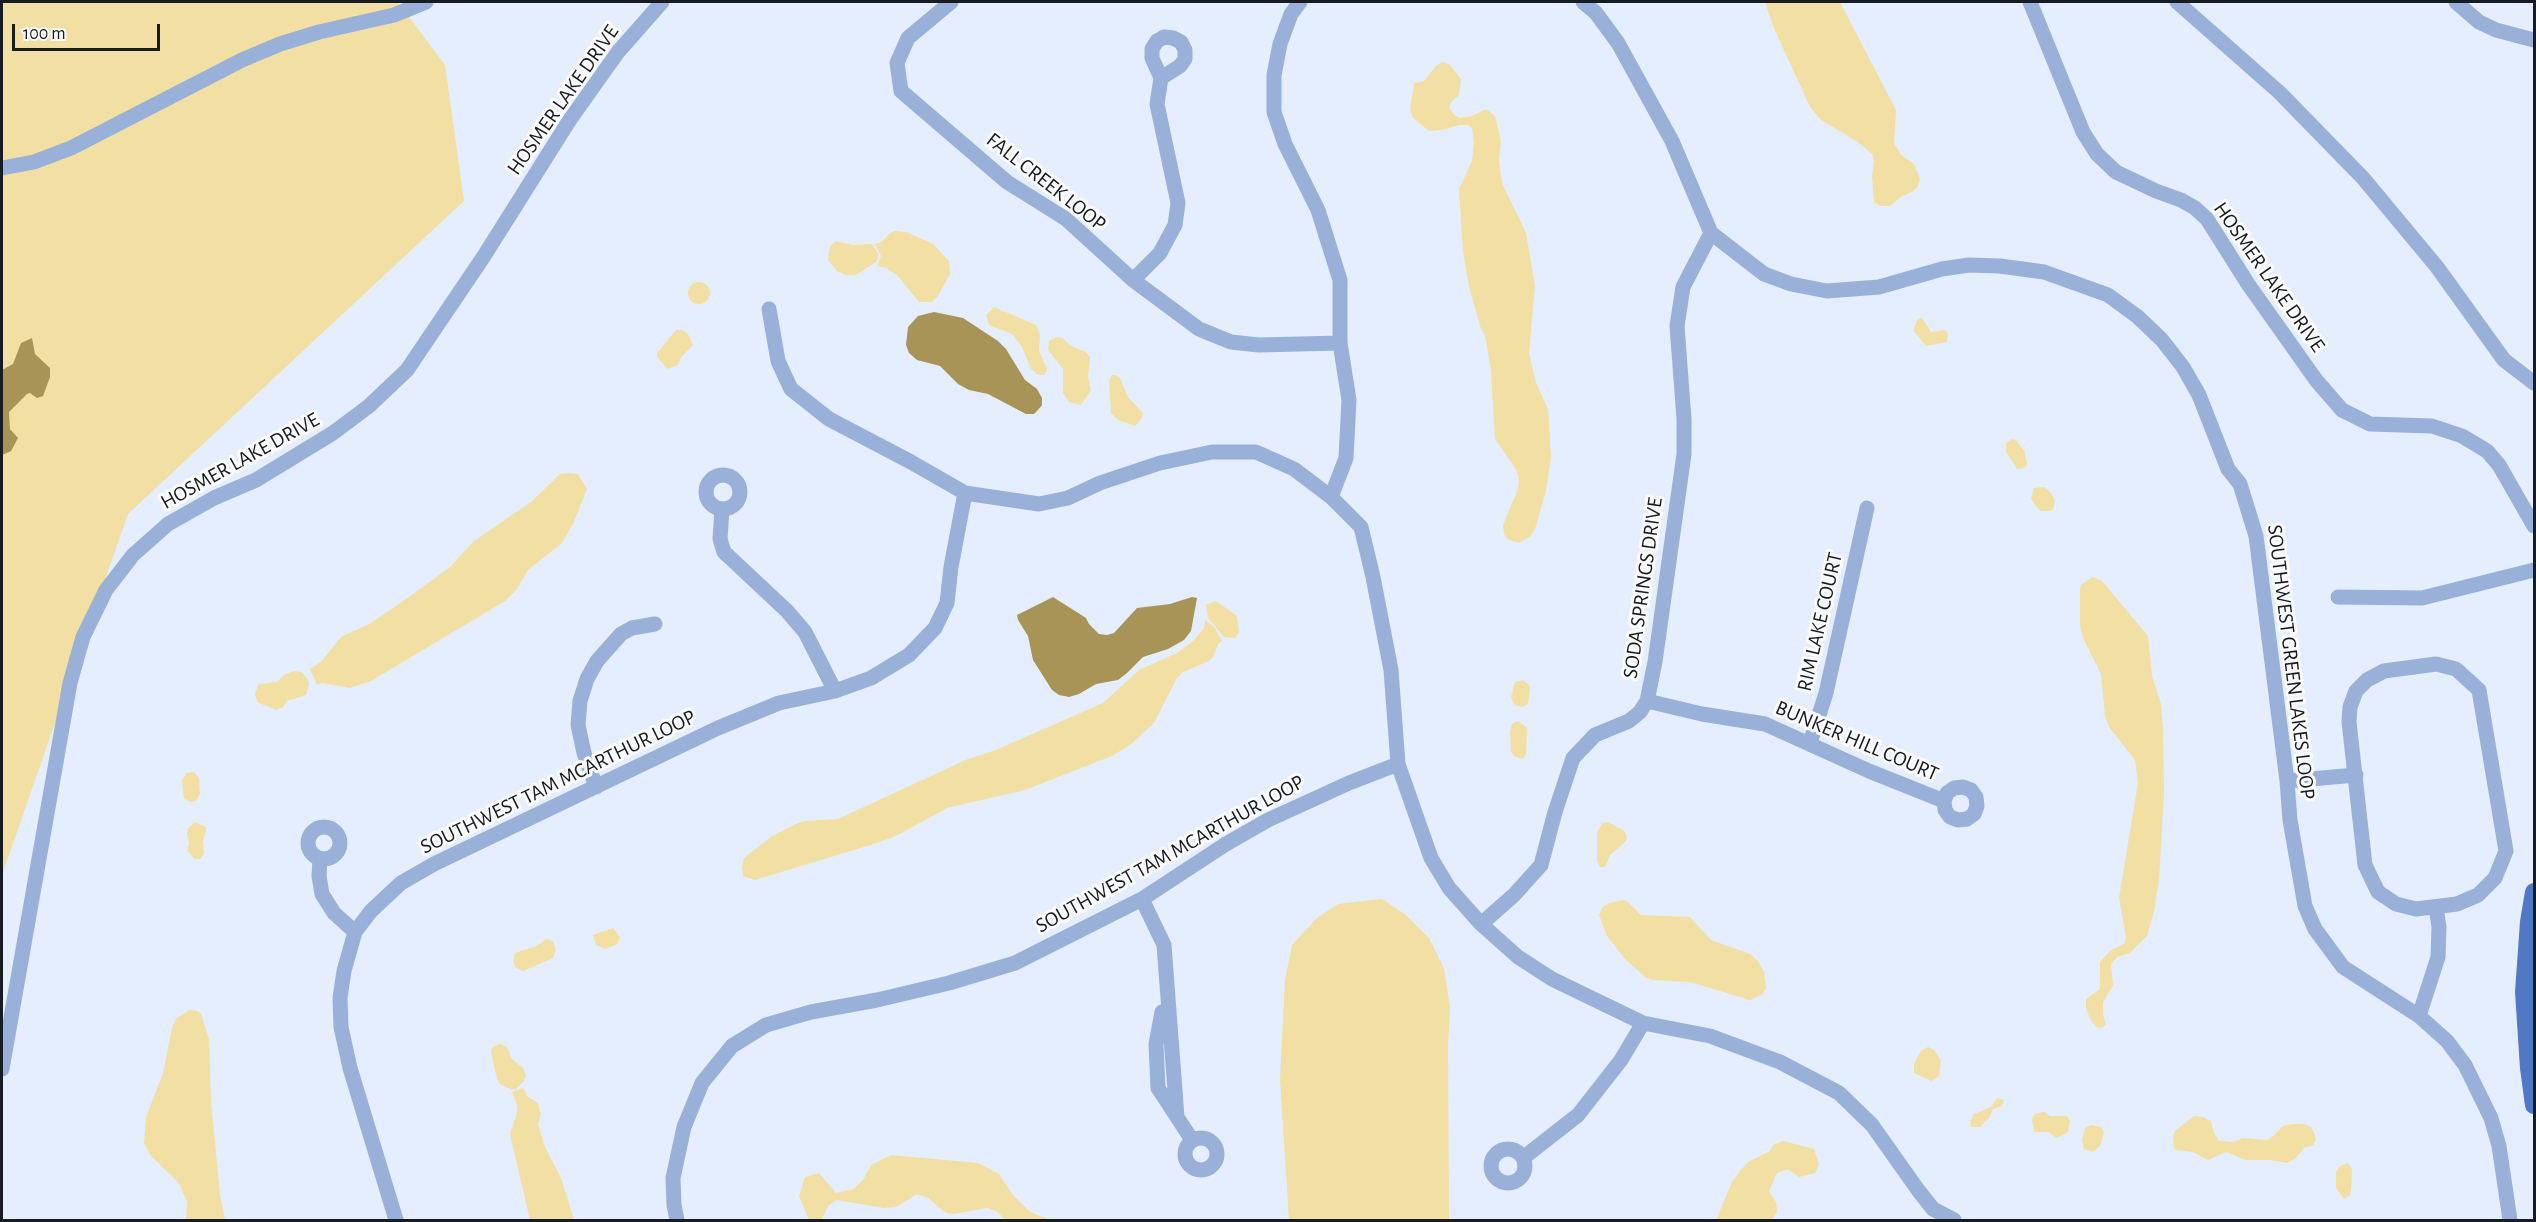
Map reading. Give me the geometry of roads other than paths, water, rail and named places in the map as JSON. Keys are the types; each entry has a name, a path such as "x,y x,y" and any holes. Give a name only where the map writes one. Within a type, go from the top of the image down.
{"main road":[{"path":"2535,892 2529,922 2524,992 2529,1068 2535,1105"}],"street":[{"path":"2,168 34,162 71,148 231,66 280,44 319,32 394,15 424,2"},
{"name":"HOSMER LAKE DRIVE","path":"2,1069 70,683 83,637 106,590 133,555 168,524 204,503 256,480 333,434 369,406 407,369 484,256 569,121 618,52 662,2"},
{"name":"FALL CREEK LOOP","path":"951,2 908,38 897,63 901,91 1007,182 1066,219 1133,280 1199,329 1231,342 1259,345 1340,343"},
{"path":"1300,2 1291,14 1280,44 1274,75 1274,112 1285,144 1318,210 1340,280 1340,343 1348,400 1346,458 1331,498"},
{"name":"SOUTHWEST GREEN LAKES LOOP","path":"1583,2 1602,20 1629,62 1672,141 1711,233 1764,274 1800,286 1827,291 1854,291 1879,287 1942,269 1969,265 2000,266 2044,272 2108,295 2138,317 2162,340 2183,367 2199,395 2228,469 2240,484 2256,537 2290,820 2305,906 2314,929 2343,967 2419,1016 2447,1041 2465,1065 2491,1118 2499,1146 2510,1221"},
{"name":"HOSMER LAKE DRIVE","path":"2030,2 2083,132 2097,154 2116,172 2181,200 2195,208 2206,219 2316,380 2342,410 2370,424 2432,426 2462,436 2487,451 2499,465 2535,526"},
{"path":"2177,2 2280,93 2363,178 2437,267 2504,360 2535,383"},
{"path":"2456,2 2479,22 2496,30 2535,40"},
{"path":"1133,280 1160,253 1175,225 1178,203 1157,104 1161,78"},
{"name":"SODA SPRINGS DRIVE","path":"1481,924 1514,895 1541,865 1573,758 1595,735 1629,721 1640,712 1647,701 1655,662 1684,454 1684,419 1677,326 1683,287 1711,233"},
{"path":"769,309 778,361 791,389 829,419 965,493 1039,504 1068,498 1100,483 1160,463 1212,452 1256,452 1294,469 1331,498 1361,527 1391,670 1398,764 1431,858 1449,888 1481,924 1518,957 1552,979 1643,1023 1710,1036 1780,1062 1839,1094 1872,1125 1933,1209 1954,1221"},
{"name":"SOUTHWEST TAM MCARTHUR LOOP","path":"396,1221 350,1068 341,1028 340,998 344,971 356,932 371,911 401,883 435,864 752,713 835,691 871,678 909,655 935,628 947,603 951,567 965,493"},
{"name":"RIM LAKE COURT","path":"1810,743 1826,693 1867,508"},
{"path":"722,509 720,539 724,552 787,611 805,632 835,691"},
{"path":"2338,597 2422,598 2535,570"},
{"path":"597,787 584,753 578,725 580,700 587,679 597,661 621,634 632,628 655,624"},
{"path":"2436,664 2456,669 2479,690 2506,851 2495,878 2478,895 2457,904 2436,908 2416,909 2396,904 2378,892 2365,865 2356,775 2349,722 2350,707 2356,692 2367,680 2384,671 2436,664"},
{"name":"BUNKER HILL COURT","path":"1647,701 1702,714 1765,724 1944,801"},
{"name":"SOUTHWEST TAM MCARTHUR LOOP","path":"677,1221 672,1178 684,1127 702,1083 732,1046 766,1025 811,1012 877,1000 949,983 1015,963 1142,899 1226,844 1268,820 1349,783 1398,764"},
{"path":"2287,781 2356,775"},
{"path":"320,860 319,876 322,894 334,913 356,932"},
{"path":"1142,899 1164,945 1177,1117 1192,1140"},
{"path":"2419,1016 2438,957 2439,927 2436,908"},
{"path":"1524,1158 1578,1115 1621,1060 1643,1023"}]}
